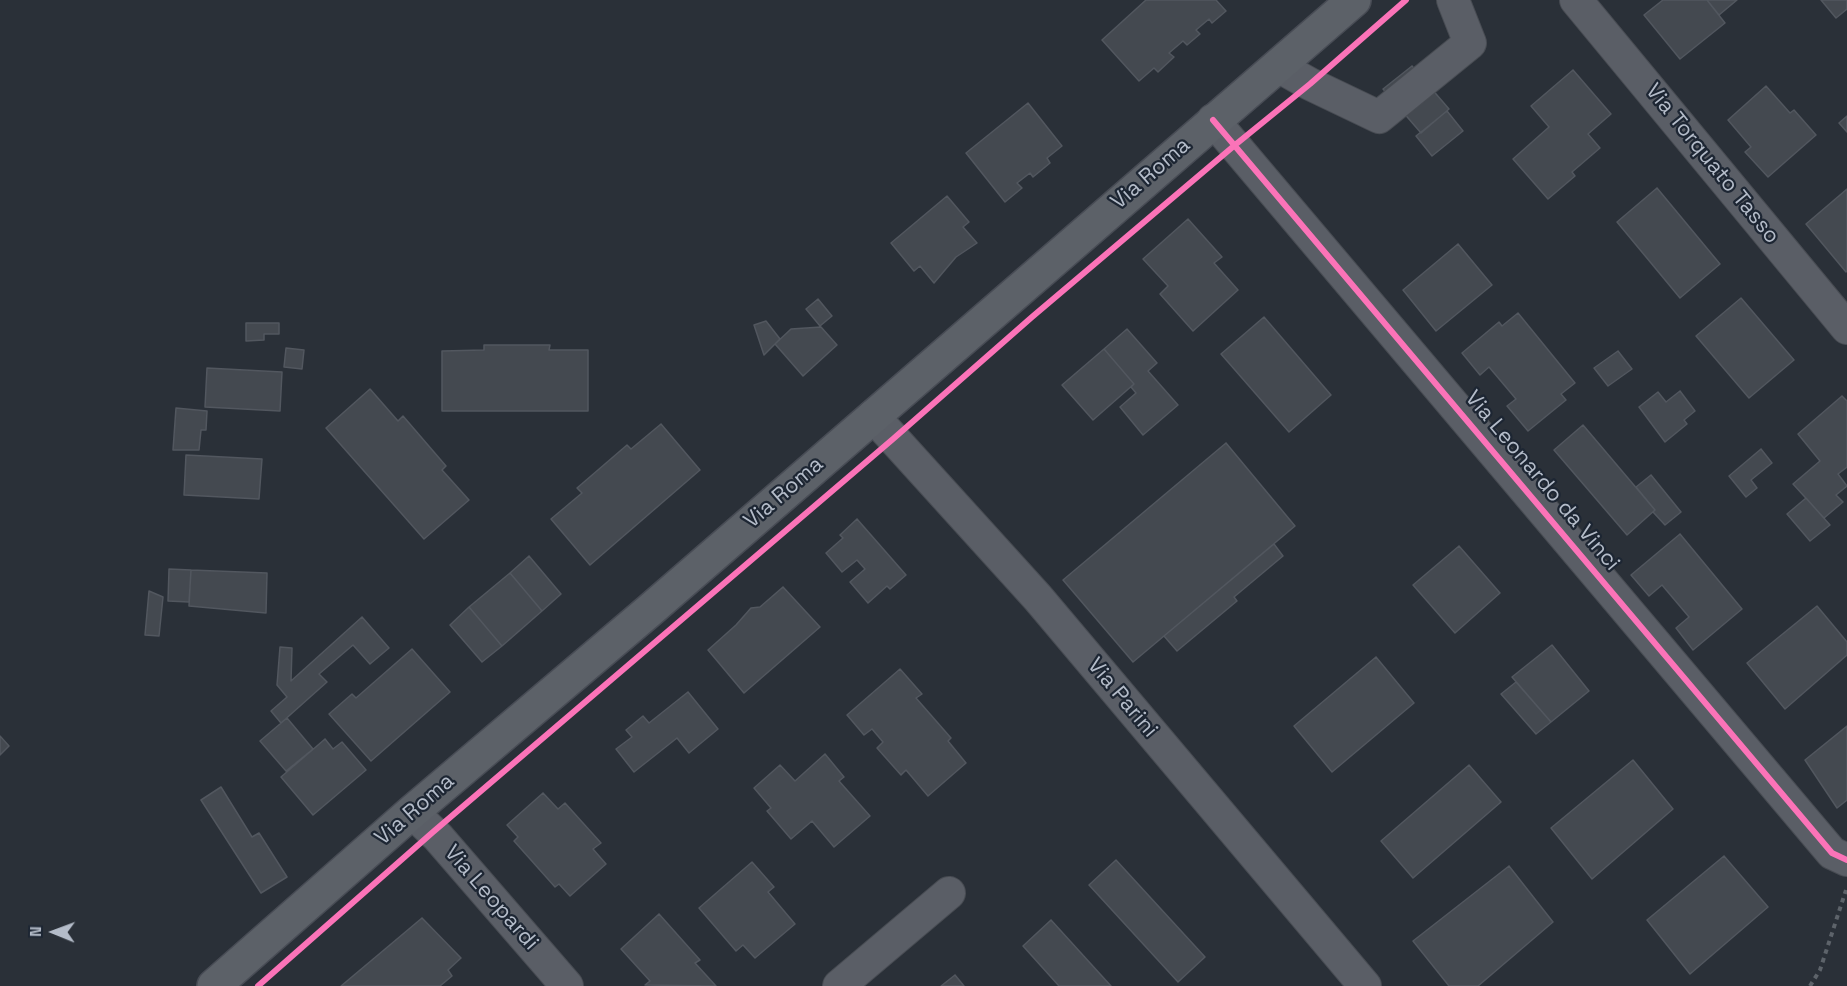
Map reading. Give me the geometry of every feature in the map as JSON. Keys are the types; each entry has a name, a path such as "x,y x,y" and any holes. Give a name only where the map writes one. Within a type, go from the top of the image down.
{"main road":[{"name":"Via Roma","path":"214,986 412,812 1354,0"}],"street":[{"path":"1278,66 1379,117 1470,42 1453,0"},
{"name":"Via Torquato Tasso","path":"1576,0 1847,328"},
{"name":"Via Leonardo da Vinci","path":"1213,120 1832,853 1847,860"},
{"name":"Via Parini","path":"873,416 1038,598 1365,986"},
{"name":"Via Leopardi","path":"412,812 438,837 567,986"},
{"path":"839,986 949,893"}],"path":[{"path":"1810,986 1820,970 1847,886"}],"building":[{"path":"1146,0 1216,0 1226,11 1212,23 1209,19 1196,30 1200,34 1187,45 1183,41 1169,53 1174,57 1158,72 1154,68 1139,81 1102,40"},
{"path":"1663,0 1707,0 1725,23 1680,59 1644,15"},
{"path":"1707,0 1737,0 1719,15"},
{"path":"1821,0 1847,0 1847,9 1836,18"},
{"path":"1412,66 1449,109 1421,133 1383,89"},
{"path":"1573,70 1611,114 1588,134 1600,148 1572,172 1575,176 1548,199 1513,159 1549,127 1531,106"},
{"path":"1766,86 1790,113 1794,110 1816,135 1768,177 1745,152 1751,147 1728,120"},
{"path":"1028,103 1062,146 1047,158 1050,163 1033,177 1030,173 1017,183 1022,188 1005,202 966,153"},
{"path":"1447,111 1463,131 1432,156 1416,136"},
{"path":"1847,116 1847,132 1839,123"},
{"path":"1657,188 1720,264 1680,298 1617,222"},
{"path":"1847,189 1847,271 1846,272 1806,224"},
{"path":"947,196 969,222 963,227 977,243 956,257 934,283 920,266 914,271 891,243"},
{"path":"1188,219 1222,257 1214,263 1238,290 1193,331 1160,294 1168,286 1143,259"},
{"path":"1458,244 1492,285 1436,331 1403,290"},
{"path":"1741,298 1794,360 1749,398 1696,336"},
{"path":"818,299 832,316 820,326 806,309"},
{"path":"1518,313 1575,383 1561,394 1566,400 1528,431 1507,406 1516,399 1489,367 1480,375 1462,353 1499,322 1502,326"},
{"path":"1264,317 1331,395 1289,432 1221,354"},
{"path":"766,321 780,339 764,355 754,325"},
{"path":"246,323 279,323 279,334 264,334 264,340 246,341"},
{"path":"821,327 837,345 803,376 775,344 791,329"},
{"path":"1127,329 1157,363 1148,371 1178,405 1143,435 1120,407 1136,393 1131,387 1134,384 1104,349"},
{"path":"484,345 550,345 549,350 588,350 588,411 442,411 442,351 484,350"},
{"path":"286,348 304,350 302,369 284,367"},
{"path":"1104,349 1134,384 1093,420 1062,385"},
{"path":"1618,351 1632,369 1608,386 1594,368"},
{"path":"207,368 282,372 280,411 205,407"},
{"path":"370,389 398,421 403,416 446,466 442,470 469,500 424,539 326,428"},
{"path":"1680,391 1695,411 1684,420 1687,424 1665,442 1639,407 1658,392 1666,402"},
{"path":"1842,396 1847,401 1847,467 1838,474 1847,486 1836,495 1843,502 1824,518 1793,484 1820,461 1798,434"},
{"path":"176,408 207,411 206,430 201,430 199,450 173,450"},
{"path":"661,424 700,470 590,565 551,519 582,493 577,488 627,445 631,449"},
{"path":"1583,425 1655,510 1627,535 1554,450"},
{"path":"1226,443 1295,526 1133,662 1063,580"},
{"path":"1761,449 1772,463 1751,480 1757,488 1746,497 1729,476"},
{"path":"186,455 262,459 259,499 184,495"},
{"path":"1651,475 1681,512 1665,525 1636,487"},
{"path":"1806,498 1830,525 1810,541 1787,514"},
{"path":"857,519 906,575 890,589 887,586 868,603 850,582 865,569 857,560 842,572 826,553 843,538 840,535"},
{"path":"1680,534 1742,609 1693,650 1676,628 1689,617 1662,585 1649,596 1631,575"},
{"path":"1274,544 1283,556 1234,597 1237,601 1177,651 1164,636"},
{"path":"1459,546 1500,593 1455,633 1413,585"},
{"path":"529,556 561,594 542,611 510,573"},
{"path":"169,569 191,570 189,602 168,601"},
{"path":"191,570 267,573 266,613 189,606"},
{"path":"510,573 542,611 502,646 469,607"},
{"path":"783,587 820,627 744,693 708,650 751,608 760,607"},
{"path":"149,591 163,597 159,636 145,635"},
{"path":"1817,606 1847,642 1847,655 1785,709 1747,663"},
{"path":"469,607 502,646 482,662 450,625"},
{"path":"362,617 389,648 370,664 353,645 319,674 327,682 281,723 271,711 287,697 277,685 280,647 292,648 291,681"},
{"path":"1552,645 1589,691 1551,722 1512,677"},
{"path":"412,649 450,692 371,761 329,714 352,694 356,698"},
{"path":"1376,657 1414,703 1332,772 1294,726"},
{"path":"900,669 922,694 916,698 951,738 948,741 966,763 928,796 906,770 901,775 877,748 883,742 872,729 864,735 847,715"},
{"path":"1516,682 1551,722 1536,734 1501,694"},
{"path":"688,692 718,729 689,753 677,738 634,772 616,749 632,737 626,730 643,716 649,723"},
{"path":"287,718 313,749 286,771 260,741"},
{"path":"1847,726 1847,800 1837,808 1805,760"},
{"path":"0,736 9,746 0,755"},
{"path":"325,739 333,749 342,742 366,770 313,815 281,777"},
{"path":"825,754 844,777 839,781 870,816 834,847 812,821 791,839 767,811 771,808 754,788 780,765 795,781"},
{"path":"1633,760 1673,809 1592,879 1551,828"},
{"path":"1469,765 1501,802 1413,878 1381,841"},
{"path":"221,787 252,837 259,833 287,877 261,893 201,800"},
{"path":"543,793 558,809 565,803 601,843 593,849 606,864 570,896 559,884 555,887 514,841 518,837 507,825"},
{"path":"1724,856 1768,907 1690,974 1647,920"},
{"path":"1116,860 1205,957 1178,982 1089,885"},
{"path":"752,862 774,887 768,892 795,924 755,958 743,945 736,951 699,908"},
{"path":"1509,866 1553,922 1478,986 1449,986 1413,941"},
{"path":"659,914 700,960 695,963 716,986 645,985 650,981 621,949"},
{"path":"422,918 461,958 448,970 452,976 440,986 341,986"},
{"path":"1051,920 1111,986 1059,986 1023,946"},
{"path":"955,975 964,986 941,986"}],"cycle path":[{"path":"258,986 433,832 893,439 1032,317 1310,84 1406,0"},
{"path":"1213,120 1832,853 1847,860"}]}
